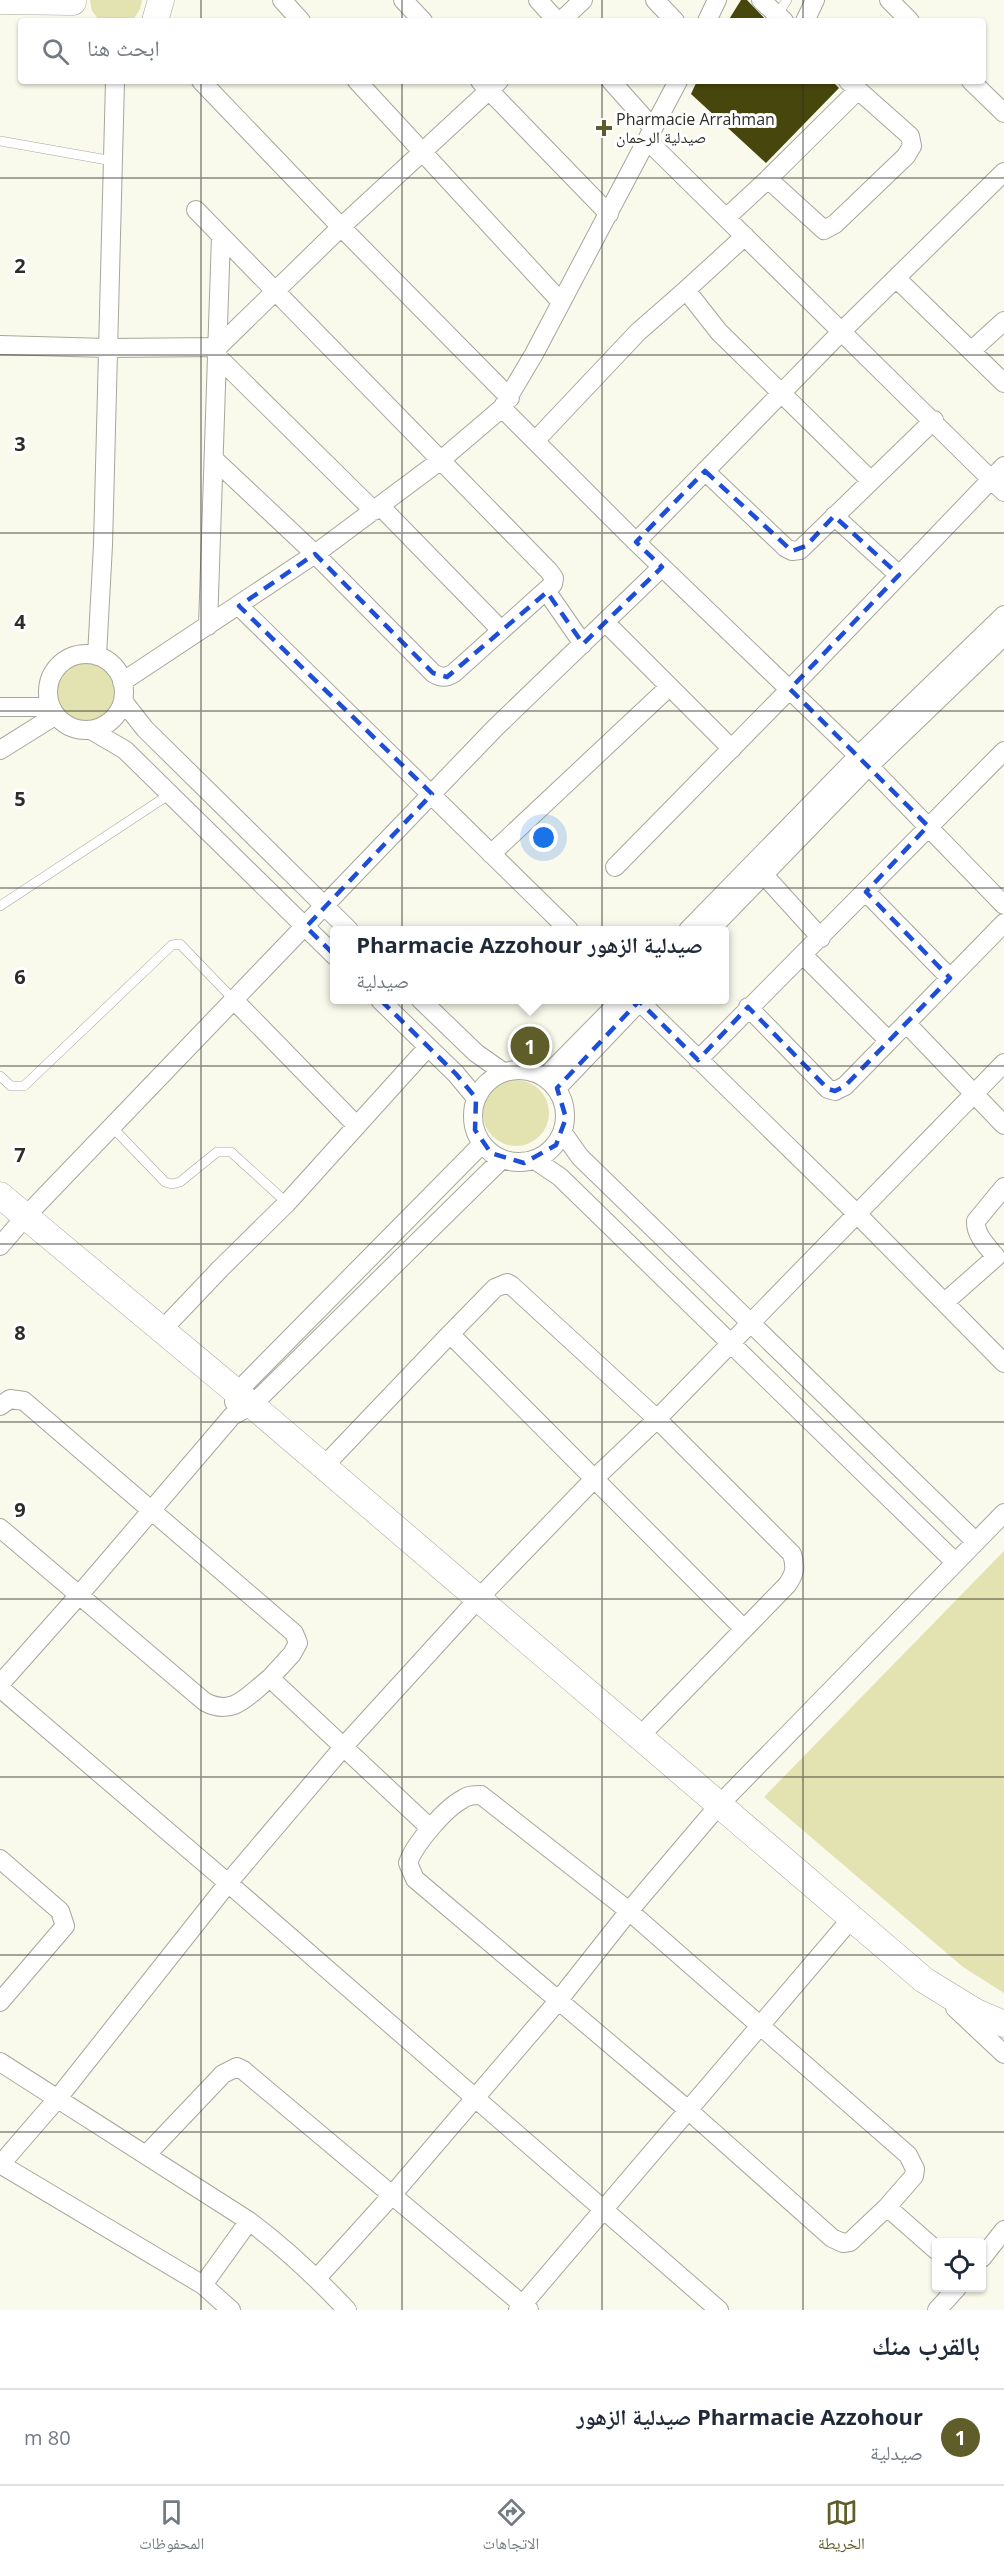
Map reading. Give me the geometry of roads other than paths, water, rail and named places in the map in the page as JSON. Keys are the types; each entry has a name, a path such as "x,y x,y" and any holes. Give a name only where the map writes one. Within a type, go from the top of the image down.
{"main road":[{"path":"156,18 160,0"},
{"path":"0,1 75,8"},
{"path":"0,1195 162,1330 240,1404 324,1466 924,1980 976,2012 1004,2024"}],"street":[{"path":"282,0 298,18"},
{"path":"403,0 420,18"},
{"path":"538,0 556,18"},
{"path":"562,18 583,0"},
{"path":"656,0 672,18"},
{"path":"708,18 717,0"},
{"path":"761,0 783,12"},
{"path":"806,18 815,0"},
{"path":"889,0 907,18"},
{"path":"97,656 103,545 116,84"},
{"path":"204,84 506,403 535,441 863,761 1004,905"},
{"path":"360,84 561,302"},
{"path":"218,352 341,227 422,152 490,84 609,214"},
{"path":"613,84 650,134 726,218 934,420 1000,479 899,575 615,867"},
{"path":"122,682 239,606 377,509 441,460 506,403 676,84"},
{"path":"974,84 1004,113"},
{"path":"726,218 768,179 853,86 910,136 912,146 906,156 835,224 824,230 768,179"},
{"path":"636,542 842,331 1004,172"},
{"path":"196,210 549,571 554,578 553,584 547,592 454,673 440,677 433,673 315,554 215,460"},
{"path":"208,626 221,236"},
{"path":"535,441 638,332 745,236"},
{"path":"896,278 1004,383"},
{"path":"686,290 719,332 870,480"},
{"path":"971,351 1004,321"},
{"path":"0,345 218,352 501,630"},
{"path":"705,471 792,551 800,550 934,420"},
{"path":"834,516 899,575"},
{"path":"0,1246 25,1217 495,728 662,567"},
{"path":"547,592 583,644"},
{"path":"239,606 565,926"},
{"path":"692,926 863,761 1004,615"},
{"path":"606,623 732,749"},
{"path":"714,926 764,874 863,761 1004,636"},
{"path":"91,730 111,720 123,701 122,682 117,670 108,661 84,654 73,656 54,671 49,683 48,695 54,711 72,727 91,730 125,750 330,951"},
{"path":"491,854 669,687"},
{"path":"123,701 146,729 345,926"},
{"path":"0,707 54,711"},
{"path":"0,750 54,711"},
{"path":"698,1060 748,1007 804,956 928,826 1004,751"},
{"path":"764,874 821,938"},
{"path":"866,892 950,978"},
{"path":"748,1007 828,1089 835,1091 846,1086 1004,923"},
{"path":"804,956 889,1041"},
{"path":"234,1000 357,1126"},
{"path":"385,1004 456,1074 476,1098"},
{"path":"426,1004 476,1053 503,1072"},
{"path":"551,1082 631,1004"},
{"path":"639,1004 857,1214 1004,1363"},
{"path":"906,1023 975,1092 1004,1125"},
{"path":"162,1330 287,1203 428,1047"},
{"path":"231,2310 203,2285 0,2165 58,2098 228,1883 345,1745 479,1598 1004,1063"},
{"path":"517,1069 532,1071 551,1082 565,1110 563,1133 547,1154 524,1162 502,1159 482,1144 473,1114 476,1098 482,1087 492,1078 503,1072 517,1069"},
{"path":"563,1133 580,1157 975,1541"},
{"path":"482,1144 240,1404 0,1686 719,2310"},
{"path":"240,1404 502,1159"},
{"path":"535,1160 560,1177 955,1562"},
{"path":"945,1302 1000,1261 980,1236 976,1221 1004,1187"},
{"path":"324,1466 495,1288 507,1283 657,1419 792,1554 796,1567 794,1576 639,1737"},
{"path":"450,1334 744,1629"},
{"path":"0,1406 10,1399 24,1401 294,1633 298,1643 292,1654 270,1678 234,1707 217,1708 205,1702 0,1528"},
{"path":"318,2278 558,2001 629,1911 719,1805 1004,1512"},
{"path":"270,1678 345,1745 430,1828"},
{"path":"481,1794 629,1911 908,2155 913,2163 914,2176 887,2207 850,2242 843,2243 832,2238 688,2110 415,1879 408,1863 412,1853 430,1828 462,1799 481,1794"},
{"path":"0,1859 60,1911 65,1926 0,2002"},
{"path":"147,2154 223,2074 237,2067 393,2194 523,2308 603,2210 851,1918"},
{"path":"924,1980 1004,2054"},
{"path":"0,2062 249,2221 285,2248 318,2278 346,2310"},
{"path":"887,2207 932,2246"},
{"path":"203,2285 249,2221"},
{"path":"986,2252 1004,2230"},
{"path":"937,2310 953,2292"}],"lane":[{"path":"0,141 113,161"},
{"path":"0,906 170,794"},
{"path":"0,1076 11,1086 24,1086 172,945 180,944 234,1000"},
{"path":"112,1127 165,1182 172,1184 180,1182 217,1152 231,1152 287,1203"}],"place":[{"name":"Pharmacie Arrahman صيدلية الرحمان","path":"604,128"},
{"name":"Pharmacie Azzohour صيدلية الزهور","path":"530,1046"}]}
